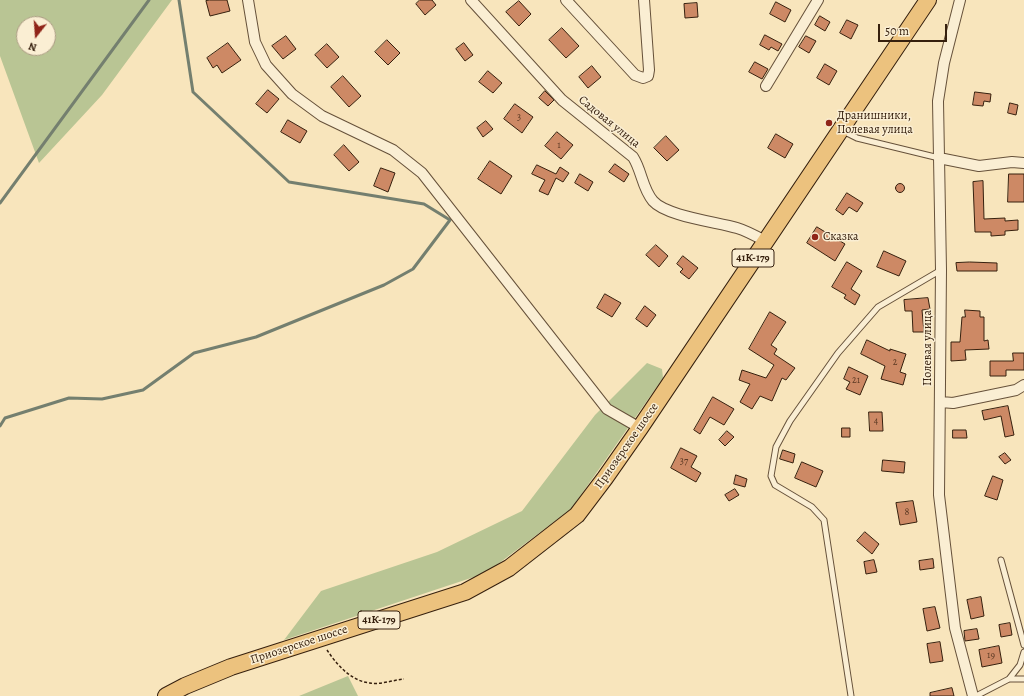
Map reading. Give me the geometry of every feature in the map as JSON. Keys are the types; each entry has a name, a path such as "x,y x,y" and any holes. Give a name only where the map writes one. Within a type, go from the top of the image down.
{"main road":[{"name":"Приозерское шоссе","path":"166,696 185,686 231,667 465,592 509,568 577,515 640,428 928,0"}],"street":[{"path":"248,0 255,42 266,65 292,94 322,116 393,150 422,172 607,409 640,428"},
{"name":"Садовая улица","path":"471,0 562,100 633,157 639,168 645,190 654,202 669,210 688,217 738,228 765,241"},
{"path":"566,0 635,75 643,78 648,76 649,70 644,0"},
{"path":"766,86 818,0"},
{"name":"Полевая улица","path":"960,0 944,63 938,101 941,270 939,495 955,628 973,696"},
{"path":"939,158 979,166 1012,162 1024,163"},
{"path":"941,402 953,402 1016,390 1024,385"}],"lane":[{"path":"840,130 857,138 939,158"},
{"path":"851,696 824,520 812,507 775,485 771,476 776,447 790,421 838,353 878,307 941,270"},
{"path":"1001,560 1024,646"},
{"path":"1009,680 1020,665 1024,652"},
{"path":"976,696 1009,680 1024,679"}],"path":[{"path":"321,638 337,665 354,678 370,684 404,679"}],"green space":[{"path":"0,0 172,0 102,95 39,163 0,56"},
{"path":"647,363 662,369 663,378 571,509 486,573 284,640 321,591 437,552 522,511 595,415"},
{"path":"348,676 358,696 299,696"}],"building":[{"path":"227,0 230,11 210,16 206,1"},
{"path":"420,0 432,0 436,5 425,15 416,4"},
{"path":"519,1 531,14 519,26 506,12"},
{"path":"776,2 791,10 785,22 770,14"},
{"path":"697,3 698,17 685,18 684,4"},
{"path":"820,16 830,22 825,31 815,25"},
{"path":"847,20 858,25 851,39 840,33"},
{"path":"562,28 579,46 566,58 549,40"},
{"path":"765,35 782,44 778,51 771,47 769,50 760,45"},
{"path":"286,36 296,49 283,59 272,46"},
{"path":"806,36 816,41 809,53 799,47"},
{"path":"387,40 400,53 388,65 375,52"},
{"path":"228,43 241,60 222,73 217,65 213,68 207,58"},
{"path":"464,43 473,55 465,61 456,49"},
{"path":"327,44 339,57 327,68 315,55"},
{"path":"755,62 768,69 762,79 749,72"},
{"path":"825,64 837,71 829,85 817,78"},
{"path":"592,66 601,77 588,88 579,77"},
{"path":"488,71 502,83 493,93 479,82"},
{"path":"343,76 361,96 349,107 331,87"},
{"path":"268,90 279,99 267,113 256,104"},
{"path":"545,91 554,100 548,106 539,98"},
{"path":"975,92 991,94 990,102 984,101 983,106 973,105"},
{"path":"1010,103 1018,105 1016,115 1008,113"},
{"path":"515,104 533,117 522,133 504,119"},
{"path":"288,120 307,131 300,143 281,132"},
{"path":"486,121 493,129 483,137 477,128"},
{"path":"557,132 573,145 561,159 545,146"},
{"path":"776,134 793,144 785,158 768,148"},
{"path":"666,136 679,150 667,161 654,148"},
{"path":"344,145 359,162 349,171 334,155"},
{"path":"490,161 512,176 501,194 478,179"},
{"path":"615,164 629,174 624,182 609,172"},
{"path":"537,165 556,174 560,167 569,173 563,182 556,178 548,195 539,191 545,180 532,174"},
{"path":"381,168 395,173 388,192 374,186"},
{"path":"580,174 593,182 588,191 575,183"},
{"path":"1009,174 1024,174 1024,202 1008,202"},
{"path":"983,181 984,219 1005,218 1005,221 1018,220 1018,230 1005,231 1005,235 991,236 991,232 975,232 973,182"},
{"path":"900,183 905,188 900,193 895,188"},
{"path":"847,193 863,203 857,212 849,207 843,215 836,210"},
{"path":"817,227 845,244 835,261 807,243"},
{"path":"656,245 668,256 659,267 646,255"},
{"path":"884,251 906,261 899,276 877,267"},
{"path":"683,256 698,268 689,279 680,272 683,269 677,264"},
{"path":"847,262 862,271 851,289 860,295 855,305 844,298 846,295 832,287"},
{"path":"956,263 997,263 997,271 957,271"},
{"path":"605,294 621,303 612,317 597,308"},
{"path":"928,298 930,309 922,310 924,332 913,332 912,311 905,311 904,300"},
{"path":"645,306 656,315 647,327 636,319"},
{"path":"965,310 980,311 980,317 984,317 984,341 988,340 989,349 965,350 966,360 951,361 951,342 960,342 962,317 965,317"},
{"path":"770,312 786,322 771,345 777,349 774,354 795,368 786,380 782,378 772,401 760,396 752,409 740,402 750,384 739,380 742,370 766,378 774,365 749,349"},
{"path":"867,340 890,351 890,349 906,354 900,372 906,374 903,385 881,379 885,366 861,354"},
{"path":"1013,353 1024,353 1024,370 1006,370 1006,376 990,376 990,361 1013,361"},
{"path":"849,367 868,376 860,395 846,389 850,382 844,379"},
{"path":"713,397 734,409 724,425 710,417 700,434 694,430"},
{"path":"1008,406 1014,435 1005,437 1001,416 984,420 982,411"},
{"path":"869,412 882,412 883,431 870,431"},
{"path":"842,428 850,428 850,437 842,437"},
{"path":"953,430 966,430 967,438 953,438"},
{"path":"727,431 734,437 725,446 719,440"},
{"path":"681,448 697,456 691,467 701,473 696,482 671,468"},
{"path":"783,450 795,454 793,463 780,459"},
{"path":"1005,453 1011,460 1005,464 999,457"},
{"path":"883,460 905,462 904,473 882,471"},
{"path":"802,462 823,471 816,487 795,478"},
{"path":"736,475 747,479 745,487 734,484"},
{"path":"993,476 1003,480 997,500 985,496"},
{"path":"735,489 739,495 729,501 725,495"},
{"path":"913,501 917,522 900,525 896,503"},
{"path":"865,532 879,544 872,554 857,541"},
{"path":"933,559 934,568 920,570 919,561"},
{"path":"874,560 877,572 866,574 864,562"},
{"path":"981,597 984,616 971,619 967,600"},
{"path":"935,607 940,628 927,631 923,609"},
{"path":"1010,623 1012,635 1001,637 999,625"},
{"path":"977,629 979,639 965,641 964,631"},
{"path":"940,642 943,661 930,663 927,644"},
{"path":"999,646 1002,663 982,667 979,650"},
{"path":"952,688 954,696 930,696 930,693"}],"waterway":[{"path":"0,203 149,0"},
{"path":"0,426 5,418 69,398 102,399 143,390 194,353 256,337 384,285 413,269 450,220 424,204 289,182 193,92 179,0"}],"place":[{"name":"Дранишники, Полевая улица","path":"829,123"},
{"name":"Сказка","path":"815,237"}]}
